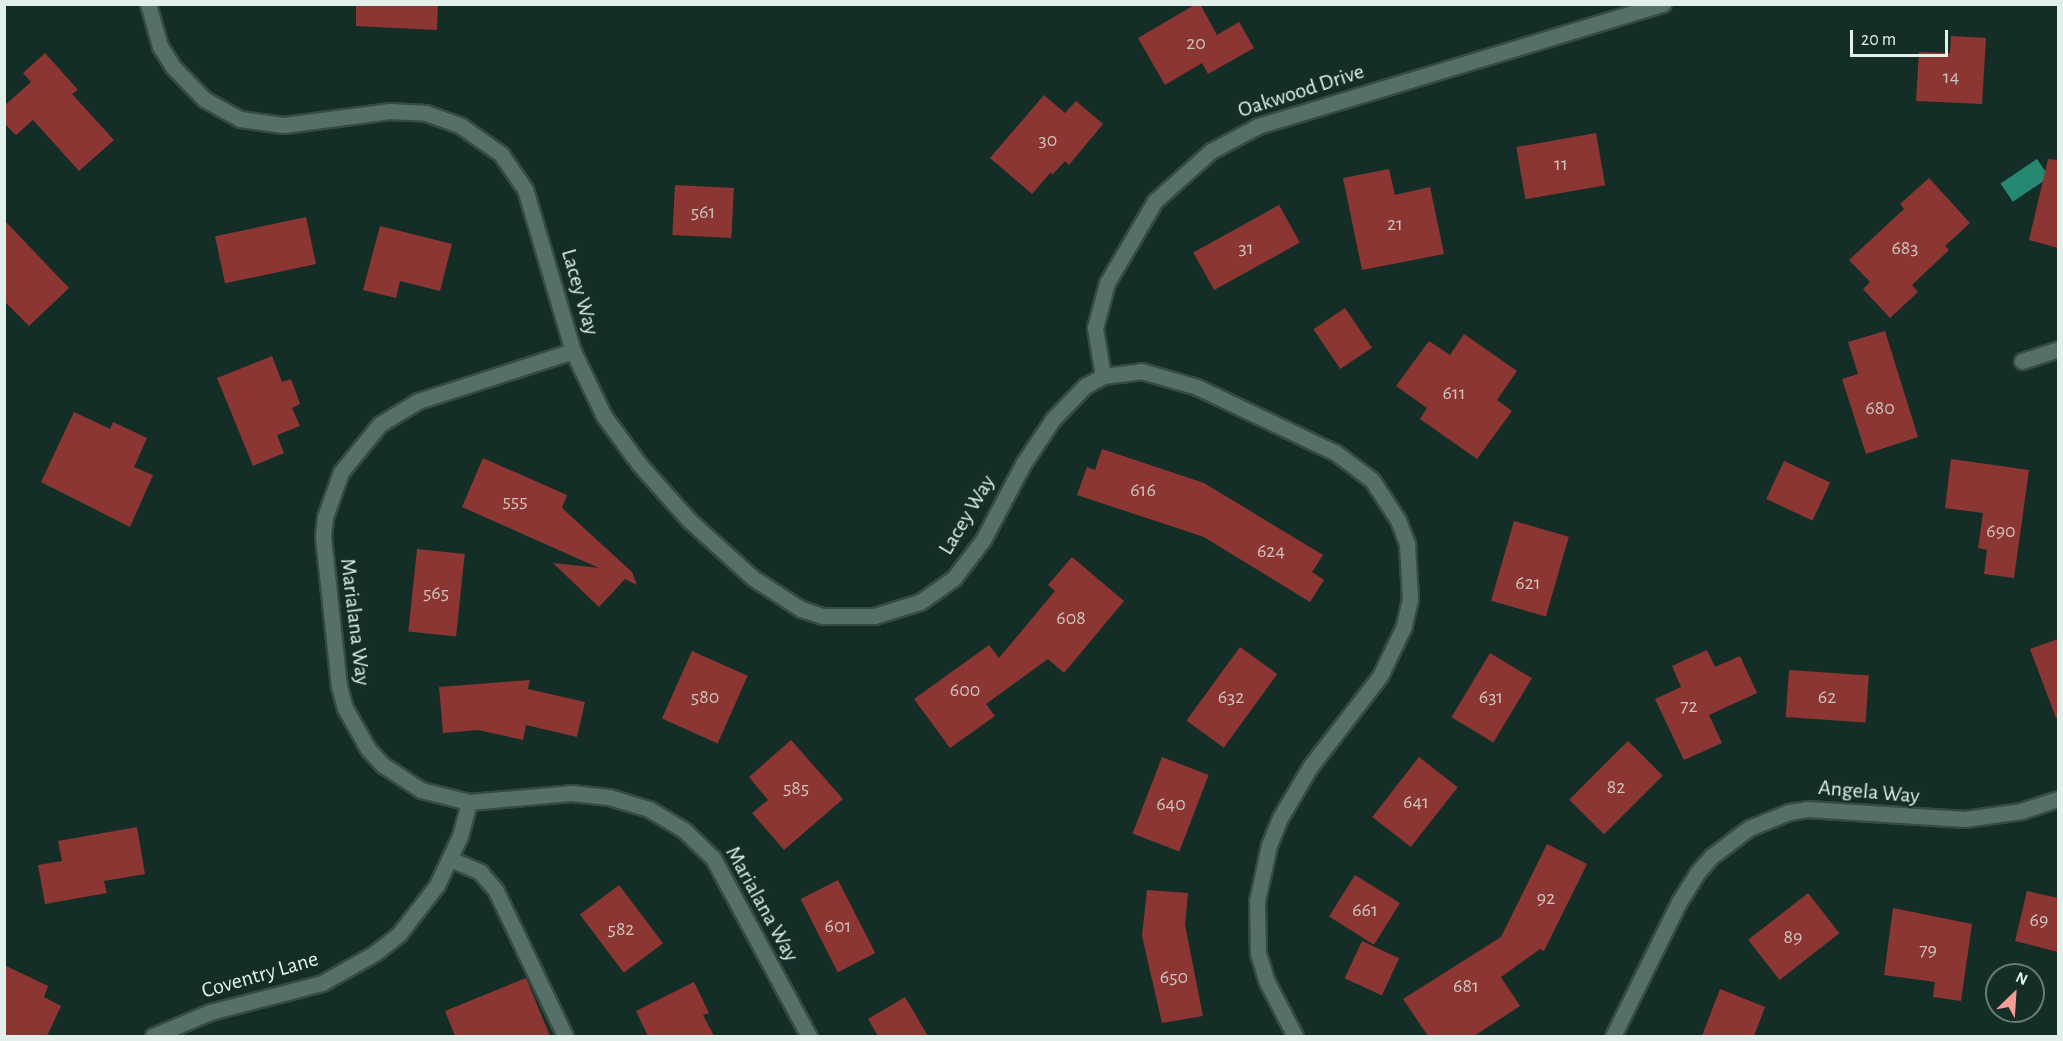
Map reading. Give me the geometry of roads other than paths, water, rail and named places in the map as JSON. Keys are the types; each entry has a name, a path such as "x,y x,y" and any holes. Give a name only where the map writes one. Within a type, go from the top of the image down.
{"street":[{"name":"Lacey Way","path":"148,4 160,46 173,66 204,99 240,119 284,125 390,111 426,113 461,126 486,142 507,162 525,189 573,351 591,392 620,440 689,520 781,600 822,616 846,618 900,610 920,602 954,578 983,540 1023,464 1053,419 1085,386 1103,376 1141,371 1179,380 1336,453 1372,480 1387,499 1407,544 1410,599 1394,652 1294,793 1269,845 1261,872 1256,927 1258,953 1277,1007 1295,1036"},
{"name":"Oakwood Drive","path":"1103,376 1095,328 1107,283 1155,201 1211,151 1258,126 1663,4"},
{"path":"2022,361 2058,349"},
{"name":"Marialana Way","path":"573,351 437,393 399,411 380,424 354,453 341,472 326,516 324,564 339,686 356,730 383,765 403,780 444,798 469,801 571,793 609,797 649,809 684,830 712,858 809,1036"},
{"name":"Angela Way","path":"1613,1036 1679,902 1697,873 1712,856 1749,828 1789,812 1807,809 1965,819 2021,811 2058,799"},
{"name":"Coventry Lane","path":"153,1036 210,1011 295,992 346,971 399,934 421,910 450,859 469,801"},
{"path":"450,859 480,872 495,889 565,1036"}]}
